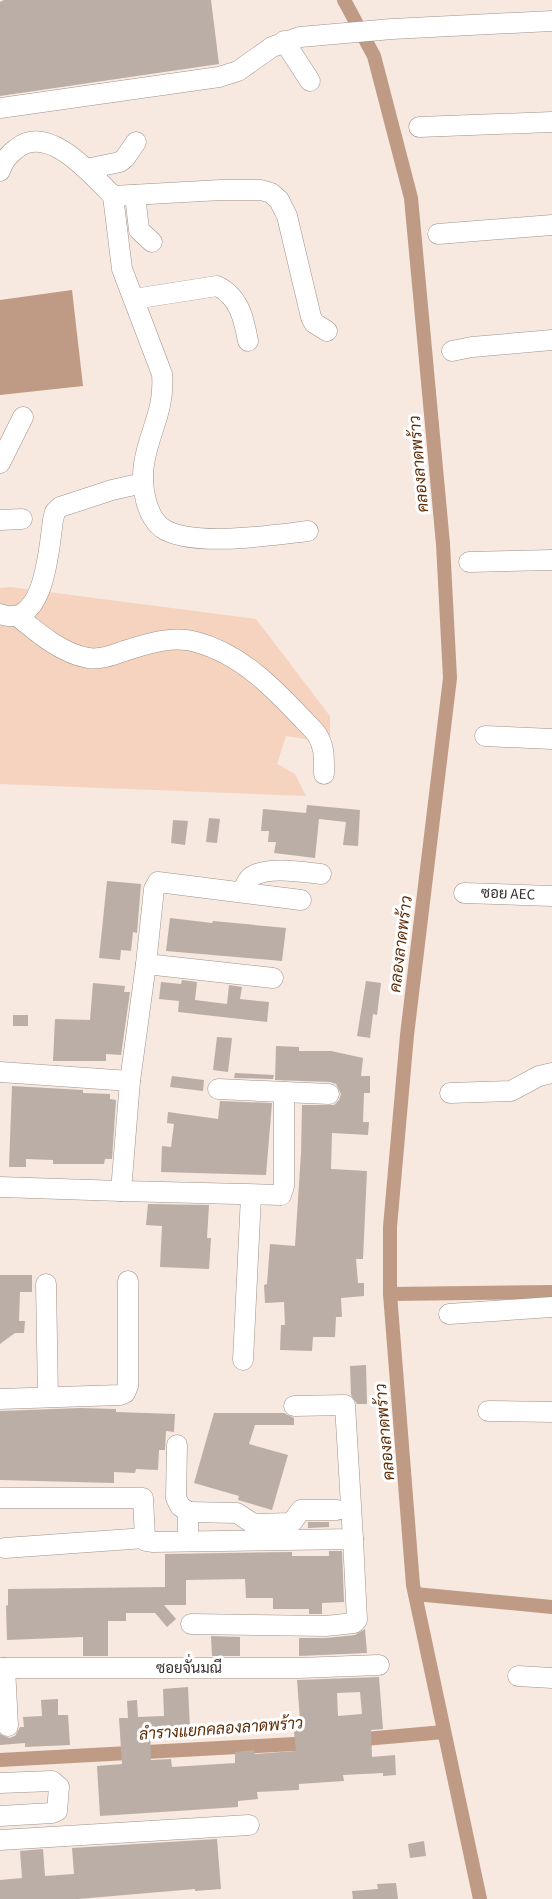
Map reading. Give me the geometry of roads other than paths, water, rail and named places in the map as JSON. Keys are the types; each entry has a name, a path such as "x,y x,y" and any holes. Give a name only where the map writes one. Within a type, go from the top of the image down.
{"street":[{"path":"0,108 219,77 238,71 284,41 311,36 392,29 552,21"},
{"path":"284,41 310,81"},
{"path":"419,127 552,122"},
{"path":"0,171 7,156 20,145 34,141 46,141 61,149 86,169 113,196 122,269 162,374 163,391 160,411 144,463 144,494 153,518 161,527 172,533 220,539 308,531"},
{"path":"86,169 120,162 136,142"},
{"path":"113,196 221,190 261,190 272,193 279,200 287,216 311,317 314,323 327,331"},
{"path":"135,195 139,230 152,242"},
{"path":"438,234 552,225"},
{"path":"134,300 217,286 225,290 239,308 248,341"},
{"path":"452,351 552,340"},
{"path":"0,463 23,417"},
{"path":"9,615 24,612 32,604 41,587 55,512 60,507 112,490 143,483"},
{"path":"0,520 22,519"},
{"path":"469,562 552,560"},
{"path":"9,615 75,655 91,658 107,657 156,642 177,640 195,641 215,649 253,670 316,733 322,741 324,774"},
{"path":"485,736 552,738"},
{"path":"242,892 249,879 261,872 286,871 321,874"},
{"path":"121,1191 130,1081 154,889 158,882 301,900"},
{"name":"ซอย AEC","path":"464,893 552,896"},
{"path":"146,964 273,978"},
{"path":"0,1072 130,1081"},
{"path":"450,1093 510,1091 539,1076 552,1073"},
{"path":"218,1089 329,1094"},
{"path":"0,1187 250,1196 280,1195 284,1190 284,1092"},
{"path":"243,1360 250,1196"},
{"path":"0,1400 120,1395 127,1390 128,1281"},
{"path":"46,1284 48,1397"},
{"path":"449,1314 552,1307"},
{"path":"191,1624 326,1626 354,1623 357,1620 345,1405 294,1406"},
{"path":"488,1411 552,1412"},
{"path":"177,1445 182,1505 188,1540"},
{"path":"0,1498 143,1498 237,1513 252,1523 259,1524 288,1523 293,1521 302,1510 337,1510"},
{"path":"143,1498 146,1541 353,1539"},
{"path":"6,1548 145,1538"},
{"name":"ซอยจั่นมณี","path":"3,1668 299,1668 379,1665"},
{"path":"3,1668 8,1726"},
{"path":"518,1676 552,1678"},
{"path":"52,1780 60,1786 60,1802 57,1811 0,1816 0,1783 52,1780"},
{"path":"0,1840 249,1825"}],"waterway":[{"name":"คลองลาดพร้าว","path":"344,0 374,56 411,198 443,544 450,678 407,1035 390,1227 390,1294 413,1585 480,1899"},
{"path":"390,1294 552,1292"},
{"path":"415,1594 552,1607"},
{"name":"ลำรางแยกคลองลาดพร้าว","path":"353,1740 444,1732"},
{"name":"ลำรางแยกคลองลาดพร้าว","path":"0,1760 312,1743"}]}
